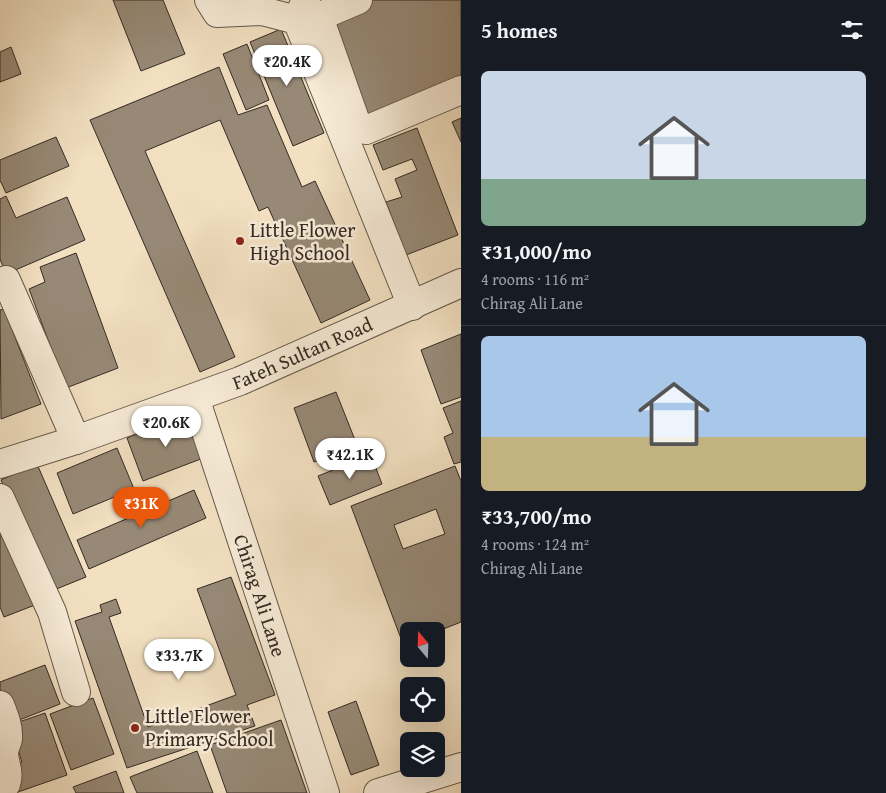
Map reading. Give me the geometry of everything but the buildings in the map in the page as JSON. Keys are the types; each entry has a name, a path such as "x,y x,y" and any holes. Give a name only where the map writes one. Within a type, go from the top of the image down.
{"street":[{"path":"208,0 217,13 302,10 412,306"},
{"path":"358,0 324,14 320,20 357,125 366,130 461,90"},
{"path":"6,280 76,440"},
{"name":"Fateh Sultan Road","path":"0,464 76,440 240,381 461,283"},
{"name":"Chirag Ali Lane","path":"195,398 325,793"},
{"path":"0,498 52,612 76,692"},
{"path":"0,705 6,718 8,740 4,748 4,756 9,775 6,784 0,787"},
{"path":"378,793 461,767"}],"place":[{"name":"Little Flower High School","path":"240,241"},
{"name":"Little Flower Primary School","path":"135,728"}]}
